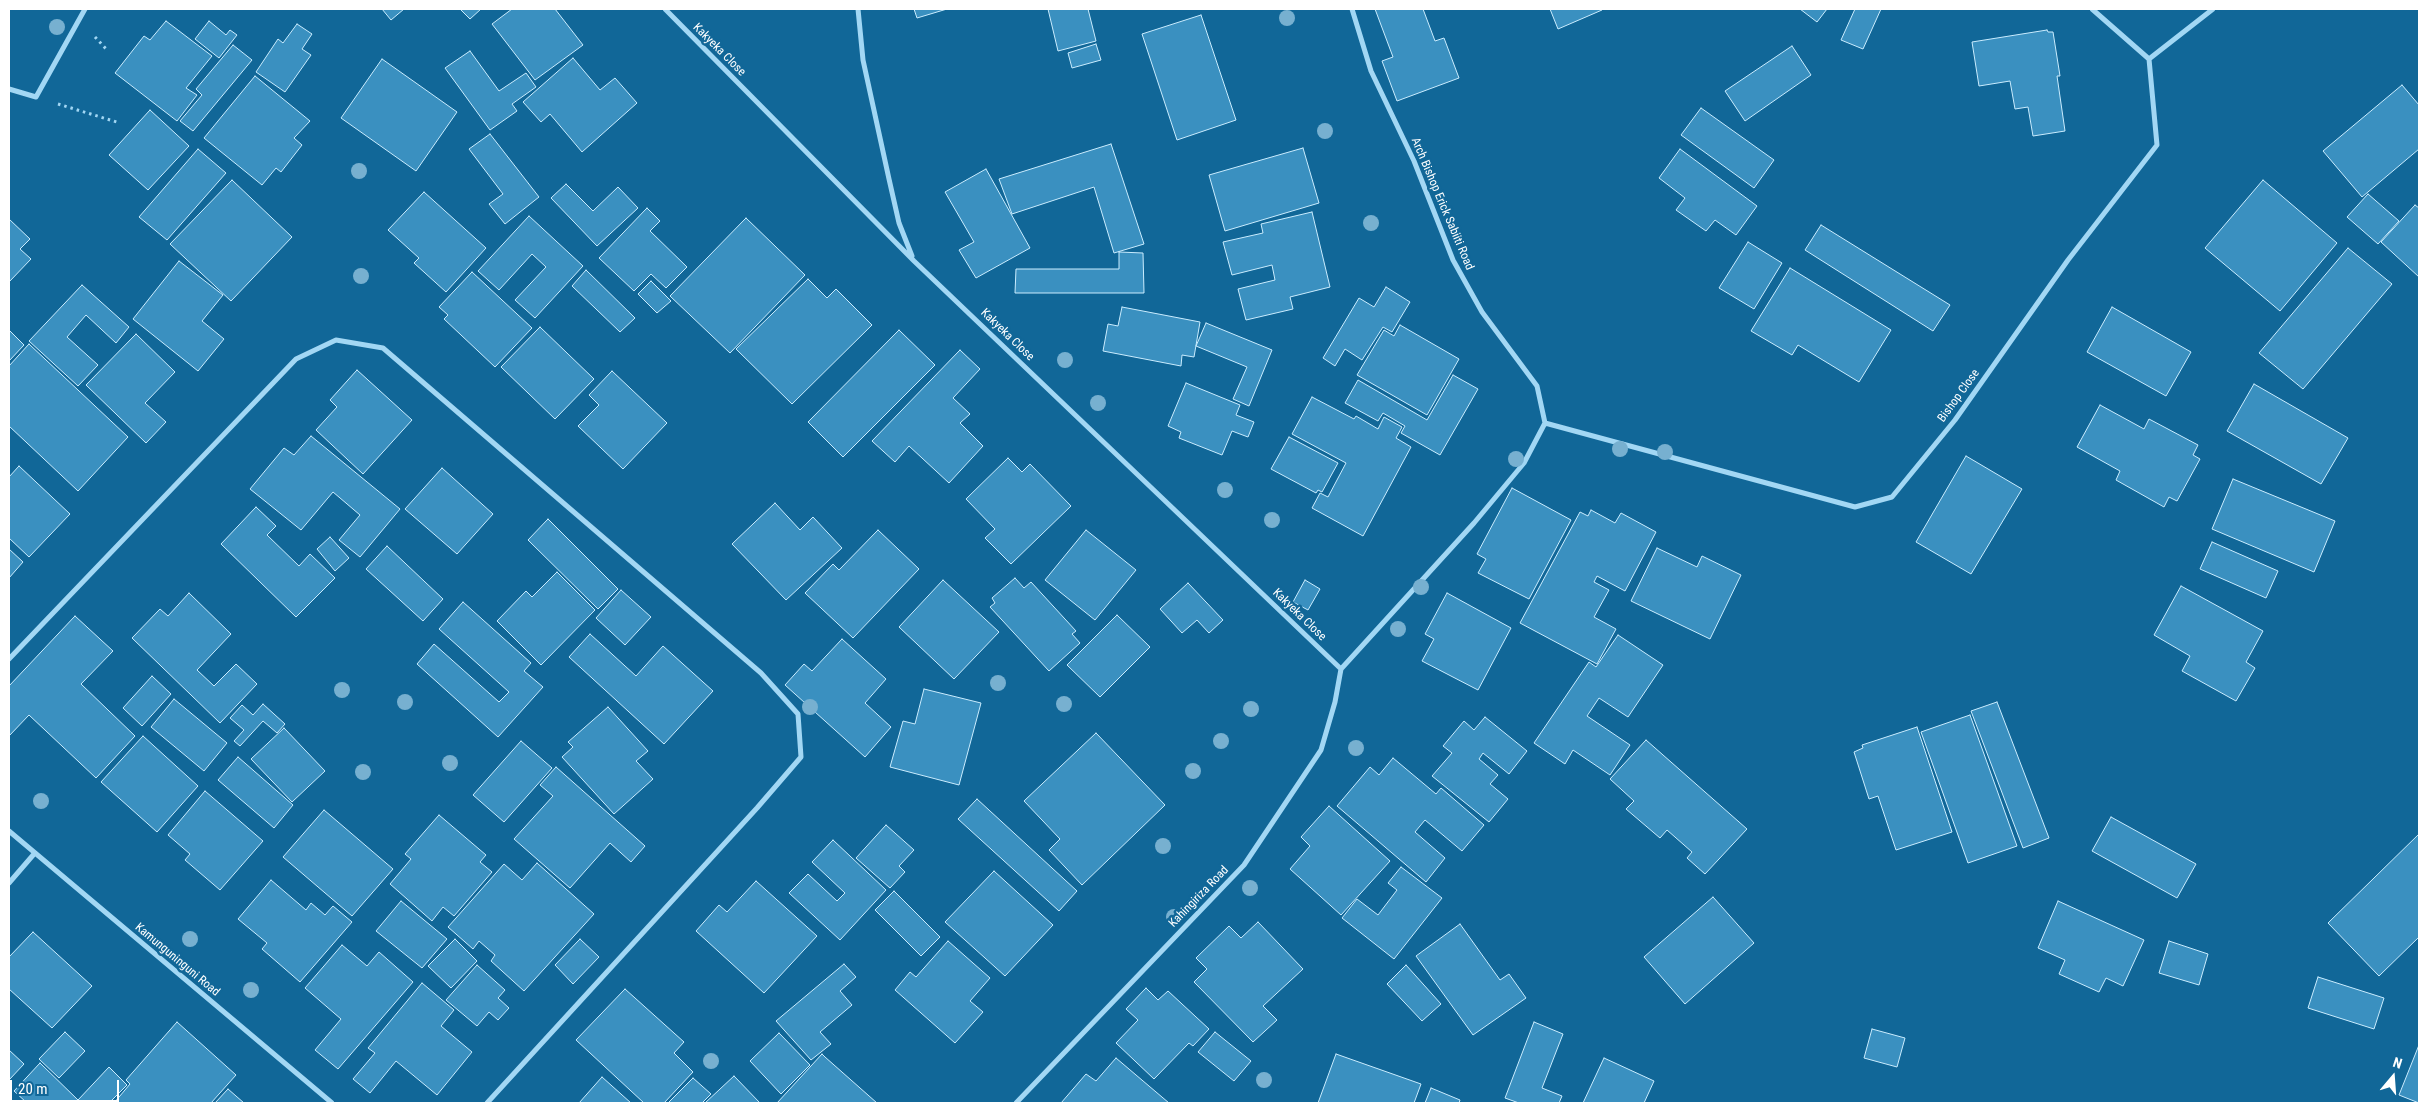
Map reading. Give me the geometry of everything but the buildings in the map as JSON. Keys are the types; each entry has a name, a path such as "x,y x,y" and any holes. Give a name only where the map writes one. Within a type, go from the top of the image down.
{"street":[{"path":"9,89 36,97 85,9"},
{"name":"Kakyeka Close","path":"664,9 914,261 1342,669"},
{"path":"858,9 863,60 888,179 899,223 914,261"},
{"name":"Arch Bishop Erick Sabiiti Road","path":"1352,9 1371,71 1414,161 1453,260 1482,312 1537,386 1545,423"},
{"path":"2092,9 2149,59 2213,9"},
{"name":"Bishop Close","path":"1545,423 1856,507 1892,497 1955,420 2068,260 2157,145 2149,59"},
{"path":"9,659 296,359 336,340 383,348 761,673 798,714 801,757 757,808 487,1103"},
{"path":"1342,669 1474,523 1524,463 1545,423"},
{"name":"Kahingiriza Road","path":"1016,1103 1244,865 1321,750 1335,702 1342,669"},
{"name":"Kamunguninguni Road","path":"9,831 332,1103"},
{"path":"9,883 34,854"}],"path":[{"path":"36,97 120,123"}]}
